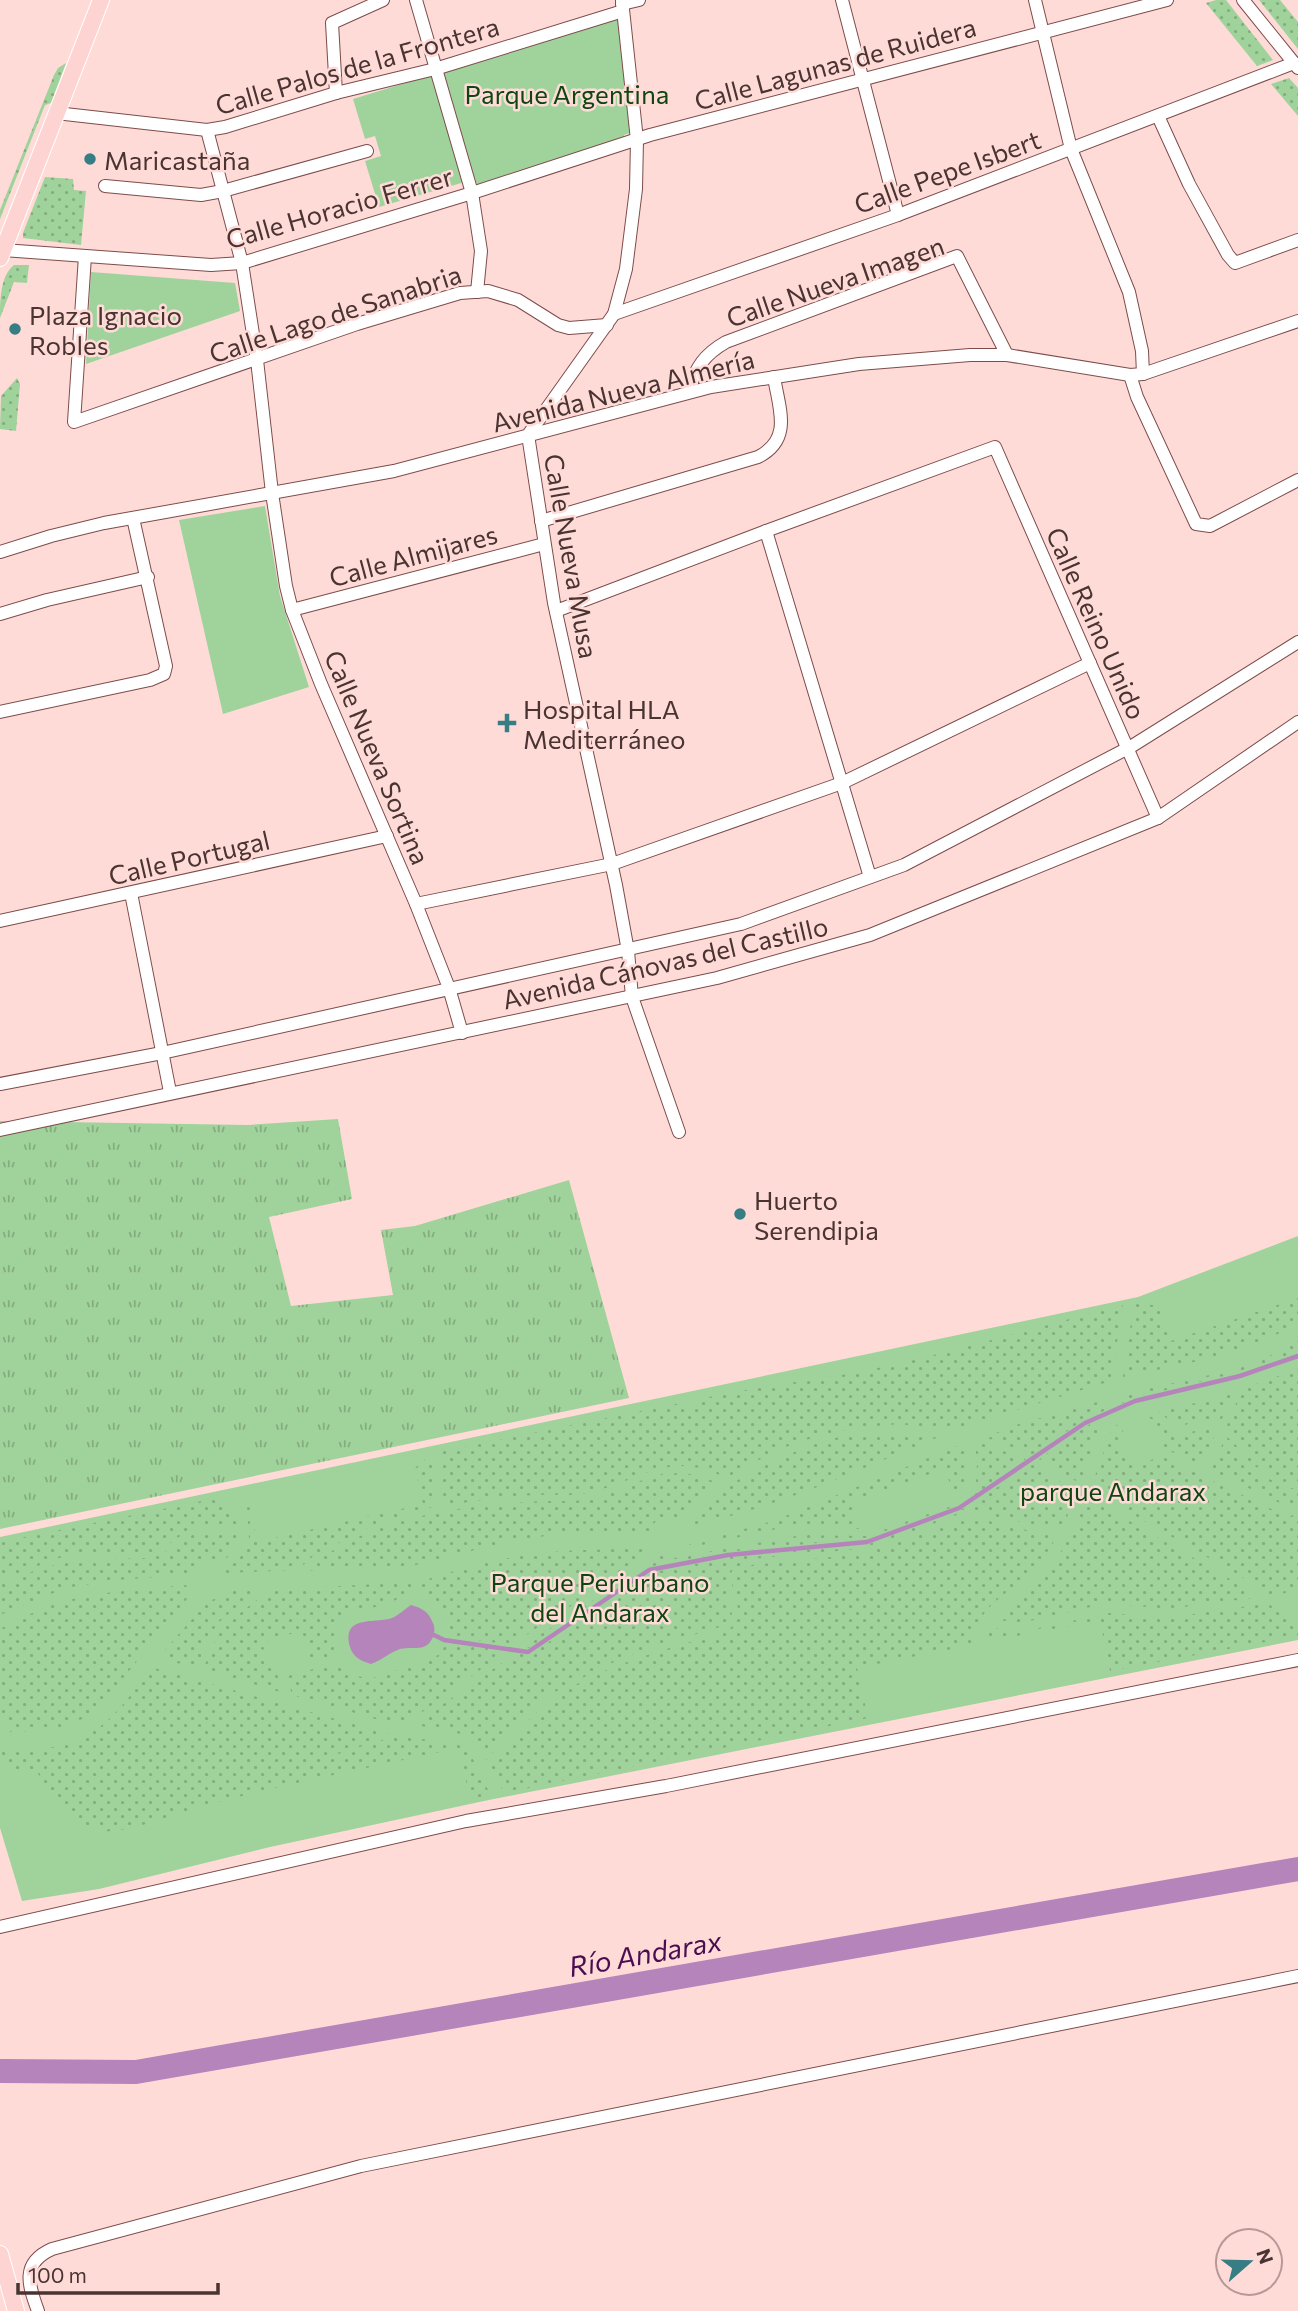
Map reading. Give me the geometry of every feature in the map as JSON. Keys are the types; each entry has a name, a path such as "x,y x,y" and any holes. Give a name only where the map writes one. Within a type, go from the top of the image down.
{"main road":[{"path":"2,254 100,0"},
{"path":"0,2254 16,2311"}],"street":[{"path":"336,93 332,23 383,0"},
{"path":"416,0 472,193 481,251 477,292"},
{"name":"Calle Palos de la Frontera","path":"56,113 207,130 225,127 336,93 435,69 639,0"},
{"path":"842,0 898,215"},
{"path":"1035,0 1071,149 1129,292 1142,351 1136,375 1137,397 1196,524 1210,526 1298,480"},
{"name":"Calle Lagunas de Ruidera","path":"638,140 1167,0"},
{"path":"1243,0 1296,66"},
{"path":"528,435 610,320 626,269 636,189 638,140 623,5"},
{"name":"Calle Pepe Isbert","path":"610,320 1296,66"},
{"path":"1158,116 1189,184 1235,263 1298,240"},
{"name":"Calle Nueva Sortina","path":"207,130 242,263 257,360 272,494 292,610 416,904 449,988 462,1033"},
{"name":"Calle Horacio Ferrer","path":"2,254 85,256 211,265 242,263 638,140"},
{"path":"105,186 201,195 368,151"},
{"name":"Calle Lago de Sanabria","path":"85,256 74,422 460,293 488,291 518,300 558,325 569,328 610,320"},
{"name":"Calle Nueva Imagen","path":"690,392 697,367 705,356 726,342 957,256 1007,355"},
{"name":"Avenida Nueva Almería","path":"0,552 51,536 133,518 394,471 690,392 774,377 927,357 1007,355 1136,375 1298,321"},
{"path":"541,522 758,457 770,451 778,441 781,427 774,377"},
{"name":"Calle Nueva Musa","path":"528,435 556,611 612,864 628,951 632,997 679,1132"},
{"name":"Calle Reino Unido","path":"766,531 995,447 1158,818"},
{"path":"0,712 149,680 164,674 166,666 133,518"},
{"path":"556,611 766,531 870,877"},
{"name":"Calle Almijares","path":"292,610 544,544"},
{"path":"0,614 47,600 148,577"},
{"name":"Avenida Cánovas del Castillo","path":"0,1084 162,1053 741,924 904,865 1128,748 1298,642"},
{"path":"416,904 612,864 842,783 1090,663"},
{"name":"Avenida Cánovas del Castillo","path":"0,1130 717,978 870,935 1026,874 1158,818 1298,722"},
{"name":"Calle Portugal","path":"0,921 387,836"},
{"path":"131,893 170,1092"},
{"path":"0,1927 454,1823 666,1787 1298,1660"},
{"path":"38,2311 28,2275 33,2262 41,2254 241,2197 361,2166 1298,1976"}],"green space":[{"path":"1226,0 1273,60 1257,66 1206,3"},
{"path":"1259,0 1280,0 1298,22 1298,49"},
{"name":"Parque Argentina","path":"618,18 630,133 624,135 624,140 477,184 475,179 379,207 365,161 381,156 375,136 365,139 353,99"},
{"path":"66,63 51,103 45,105 0,219 0,210 54,75 58,68"},
{"path":"1289,78 1298,88 1298,116 1271,84"},
{"path":"45,177 73,179 74,190 86,191 81,245 23,238"},
{"path":"14,265 29,265 27,283 14,282 0,318 3,282"},
{"path":"91,272 235,283 240,311 86,364"},
{"path":"17,378 20,384 16,431 0,429 1,396"},
{"path":"265,506 280,596 309,687 223,714 179,520"},
{"path":"338,1119 352,1199 269,1217 291,1306 393,1295 381,1230 415,1226 569,1180 629,1398 0,1529 0,1121 248,1125"},
{"name":"Parque Periurbano del Andarax","path":"1298,1236 1298,1640 484,1801 270,1847 99,1889 22,1901 0,1828 0,1537 1138,1297"},
{"path":"1298,1298 1298,1323 1277,1334 1235,1351 1123,1377 1134,1302 1158,1306 1171,1341"},
{"path":"1123,1305 1111,1381 952,1430 899,1424 855,1428 821,1435 777,1450 726,1478 704,1469 668,1467 582,1494 523,1496 444,1506 440,1452 685,1402 687,1411 701,1408 700,1399 896,1364"},
{"path":"1298,1341 1298,1352 1241,1372 1133,1398 1119,1405 1119,1395 1237,1369"},
{"path":"1298,1369 1298,1481 1288,1484 1249,1463 1240,1444 1225,1430 1242,1389"},
{"path":"1233,1394 1220,1423 1200,1420 1179,1427 1158,1412"},
{"path":"1108,1399 1106,1410 1082,1421 1033,1455 985,1437 1019,1424"},
{"path":"1148,1415 1181,1434 1204,1429 1217,1431 1200,1465 1163,1448 1163,1436 1159,1427 1150,1421 1138,1419"},
{"path":"1103,1417 1081,1484 1039,1459 1085,1427"},
{"name":"parque Andarax","path":"1127,1424 1121,1441 1123,1449 1134,1460 1142,1462 1159,1455 1288,1517 1298,1513 1298,1589 1272,1597 1090,1490 1113,1426"},
{"path":"888,1433 931,1433 941,1436 785,1499 721,1519 688,1526 695,1513 710,1499 729,1485 775,1460 834,1438"},
{"path":"1226,1436 1238,1447 1244,1466 1289,1489 1298,1486 1298,1504 1288,1507 1211,1470"},
{"path":"975,1441 1026,1459 967,1502 867,1538 726,1552 648,1567 529,1648 523,1646 658,1555 674,1558 802,1535 867,1536 967,1499 976,1479"},
{"path":"965,1443 967,1479 961,1491 955,1495 944,1469 851,1502 860,1529 815,1526 781,1528 688,1548 690,1544 773,1521"},
{"path":"432,1454 436,1506 373,1525 312,1557 298,1570 225,1573 224,1570 241,1556 248,1543 245,1505 249,1505 257,1542 423,1504 415,1468"},
{"path":"1031,1464 1076,1491 1064,1526 1034,1525 983,1514 962,1513 869,1548 751,1559 732,1571 726,1583 732,1615 727,1623 616,1661 551,1694 532,1710 486,1760 472,1741 456,1732 413,1725 516,1653 530,1655 650,1573 731,1557 869,1544 970,1506"},
{"path":"667,1473 690,1474 720,1483 681,1519 670,1516 661,1518 653,1524 648,1534 553,1535 510,1541 412,1566 304,1571 328,1553 354,1539 409,1519 498,1504 586,1500"},
{"path":"1088,1497 1261,1597 1167,1609 1108,1603 1021,1623 998,1620 1000,1612 1030,1590 1054,1562"},
{"path":"212,1499 232,1510 238,1526 198,1526 152,1552 62,1557 0,1580 0,1542"},
{"path":"965,1519 981,1519 1030,1531 1060,1532 1035,1567 986,1611 975,1631 972,1645 857,1668 868,1718 504,1793 490,1766 536,1713 556,1697 602,1672 727,1631 737,1620 738,1609 732,1583 741,1570 751,1565 860,1554"},
{"path":"199,1531 231,1531 239,1535 229,1556 217,1563 199,1562 190,1569 188,1575 117,1580 66,1588 0,1615 0,1585 36,1570 73,1560 146,1558 163,1553"},
{"path":"652,1549 637,1563 511,1645 447,1636 445,1615 437,1604 419,1593 419,1582 505,1559 563,1551"},
{"path":"411,1582 412,1592 386,1605 358,1610 344,1617 336,1630 334,1656 311,1662 302,1631 268,1640 270,1651 261,1649 265,1659 274,1663 283,1693 203,1669 224,1626 269,1590"},
{"path":"186,1585 191,1594 112,1692 88,1716 59,1730 10,1732 0,1717 0,1629 41,1609 87,1596"},
{"path":"225,1590 256,1590 218,1623 209,1637 197,1668 158,1658 207,1602 219,1597"},
{"path":"1268,1603 1298,1629 1298,1636 1110,1671 1100,1620 986,1642 986,1628 991,1626 1011,1634 1109,1613 1167,1618"},
{"path":"446,1642 506,1651 402,1724 393,1724 292,1695 287,1676 340,1662 354,1675 370,1679 428,1662 442,1652"},
{"path":"151,1667 389,1734 335,1755 306,1758 327,1759 348,1754 394,1735 458,1744 472,1757 491,1796 470,1800 459,1748 275,1788 143,1825 106,1831 93,1828 73,1817 36,1771 14,1770 0,1759 0,1752 54,1747 85,1736 110,1718"}],"shaded area":[{"path":"411,1605 426,1612 433,1623 434,1635 427,1645 400,1649 371,1664 355,1656 349,1637 355,1625 392,1618"}],"waterway":[{"path":"434,1635 444,1640 528,1652 649,1570 728,1555 867,1542 959,1508 1085,1423 1135,1401 1240,1376 1298,1356"},
{"name":"Río Andarax","path":"0,2071 136,2072 1298,1869"}],"place":[{"name":"Maricastaña","path":"90,159"},
{"name":"Plaza Ignacio Robles","path":"15,329"},
{"name":"Hospital HLA Mediterráneo","path":"507,723"},
{"name":"Huerto Serendipia","path":"740,1214"}]}
